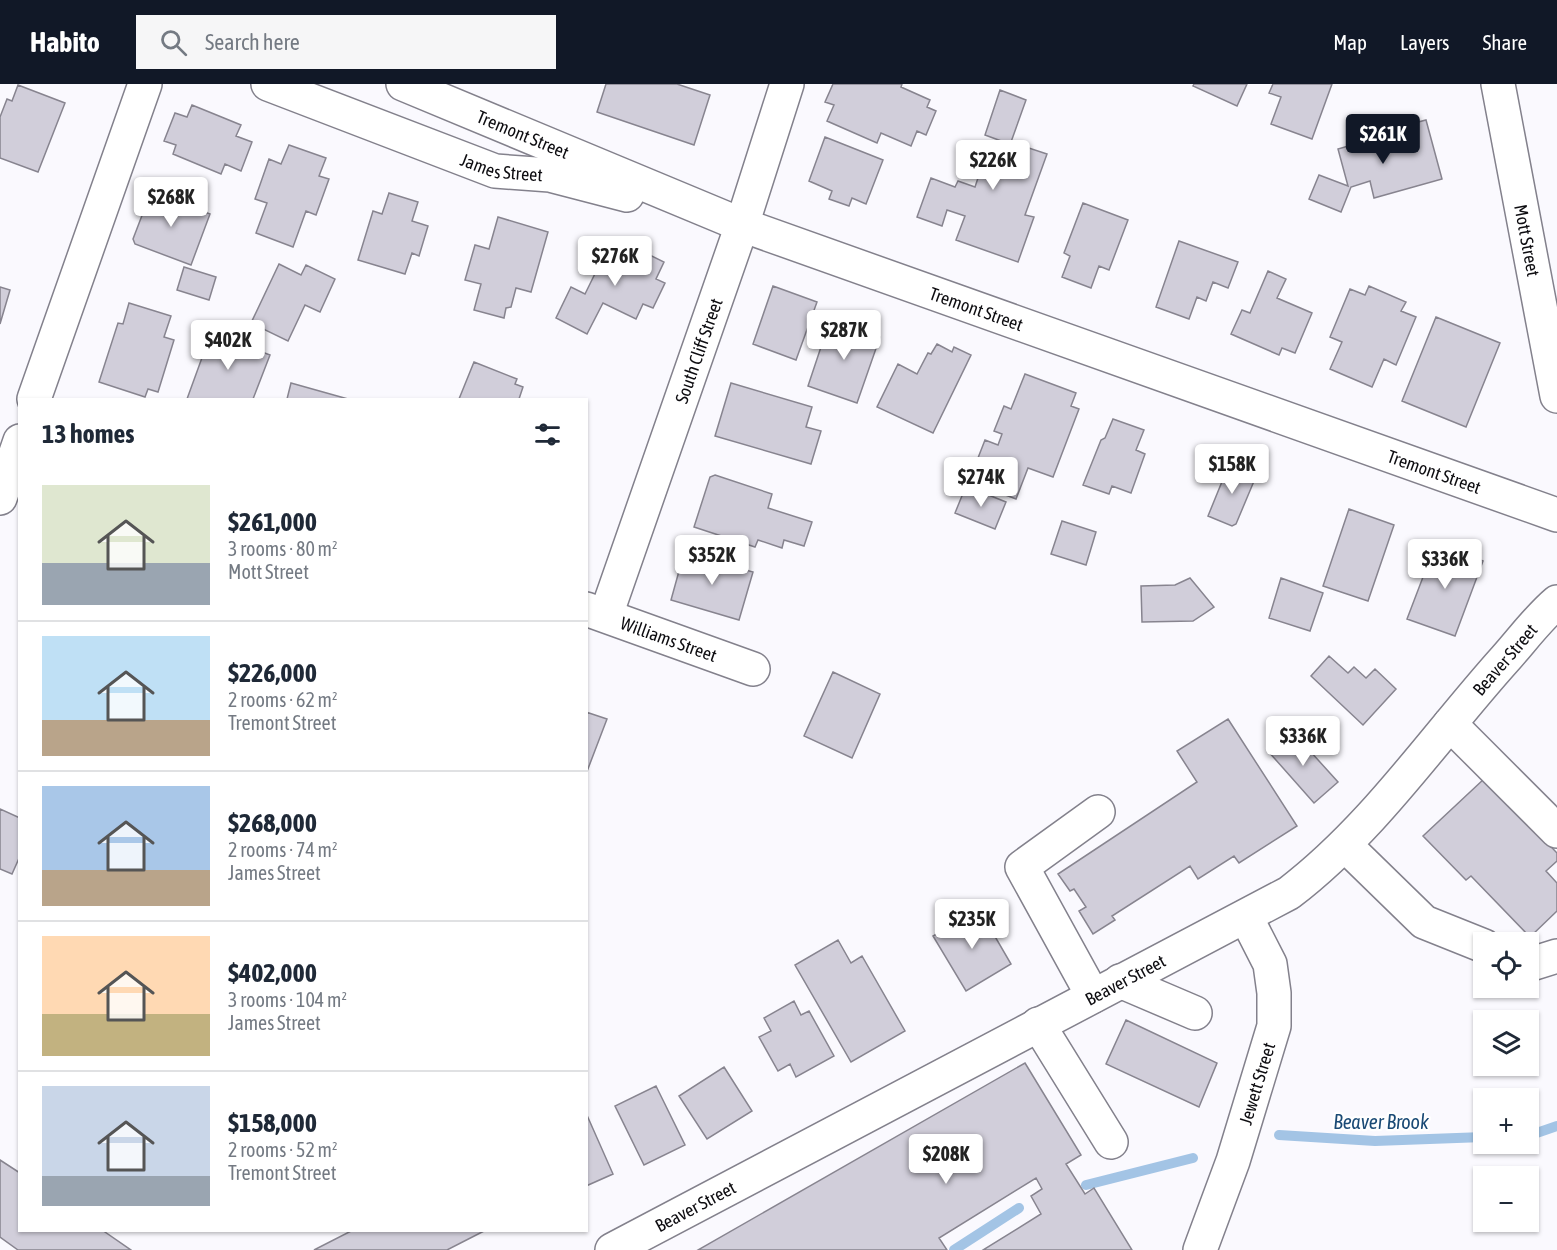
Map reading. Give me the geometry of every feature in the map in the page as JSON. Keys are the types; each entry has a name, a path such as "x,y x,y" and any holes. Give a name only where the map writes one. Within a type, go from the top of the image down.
{"street":[{"path":"34,398 145,84"},
{"name":"James Street","path":"268,84 495,171 550,175 742,225"},
{"name":"Tremont Street","path":"403,84 742,225 1557,515"},
{"name":"South Cliff Street","path":"596,612 742,225 787,84"},
{"name":"Mott Street","path":"1498,84 1557,396"},
{"path":"0,422 18,428"},
{"path":"0,498 18,447"},
{"name":"Beaver Street","path":"612,1250 1289,893 1344,844 1557,602"},
{"name":"Williams Street","path":"596,612 753,669"},
{"path":"1450,724 1557,831"},
{"path":"1098,812 1022,867 1106,988 1195,1013"},
{"path":"1344,844 1424,922 1473,942"},
{"name":"Jewett Street","path":"1200,1250 1233,1161 1274,1026 1274,993 1270,964 1246,916"},
{"path":"1539,962 1557,956"},
{"path":"1038,1024 1110,1142"}],"building":[{"path":"606,84 677,84 710,95 694,145 597,112"},
{"path":"833,84 902,84 901,87 930,100 927,107 936,111 926,135 917,131 911,146 881,133 877,143 827,121 834,105 825,102"},
{"path":"1194,84 1247,84 1237,106 1193,86"},
{"path":"1273,84 1332,84 1312,139 1271,124 1281,97 1269,93"},
{"path":"18,85 65,103 38,172 0,158 0,117 7,99 12,101"},
{"path":"1000,90 1026,100 1011,142 1047,154 1025,215 1034,217 1018,262 956,240 965,216 947,210 942,226 917,217 931,178 955,187 958,181 975,187 982,166 994,170 1004,142 985,135"},
{"path":"192,105 241,125 236,136 252,142 241,171 225,164 221,174 173,154 176,145 164,141 175,113 187,117"},
{"path":"1426,120 1442,179 1374,198 1370,181 1351,187 1341,212 1309,199 1319,175 1348,186 1338,149 1362,142 1361,137"},
{"path":"825,137 883,160 866,204 852,198 849,206 829,199 832,191 809,181"},
{"path":"289,145 326,158 319,176 329,179 316,215 306,211 293,247 256,233 267,203 255,199 269,159 281,164"},
{"path":"151,192 210,214 191,265 135,244 133,239"},
{"path":"389,193 418,202 412,221 428,226 419,256 412,253 405,274 358,260 373,211 382,214"},
{"path":"1083,203 1128,220 1109,270 1099,266 1091,288 1062,277 1070,256 1064,253"},
{"path":"498,217 548,232 531,292 516,288 511,307 506,308 504,318 474,310 481,284 465,280 475,245 489,249"},
{"path":"613,237 664,262 656,279 665,283 653,308 643,304 636,319 603,303 587,334 556,318 571,287 585,294"},
{"path":"1179,241 1238,262 1228,288 1213,282 1206,301 1197,297 1189,319 1156,307"},
{"path":"279,264 301,275 306,265 335,279 320,312 305,305 288,341 251,323"},
{"path":"184,267 216,277 209,300 177,290"},
{"path":"1268,271 1286,279 1277,298 1312,313 1295,353 1282,348 1279,355 1231,334 1242,310 1250,313"},
{"path":"773,286 817,302 796,360 753,344"},
{"path":"1369,286 1406,302 1401,311 1416,317 1396,365 1384,359 1372,387 1330,369 1342,342 1330,337 1350,289 1365,295"},
{"path":"0,287 10,290 0,324"},
{"path":"129,303 171,316 164,337 174,340 158,392 148,389 145,397 99,382 118,323 123,324"},
{"path":"1436,317 1500,343 1466,427 1402,401"},
{"path":"830,320 880,337 857,403 808,386"},
{"path":"211,333 270,355 253,398 187,398"},
{"path":"937,344 952,352 954,347 971,355 933,433 877,407 898,364 917,374 928,353 931,354"},
{"path":"474,362 517,379 515,384 523,387 519,398 459,398"},
{"path":"1025,374 1076,393 1071,406 1079,409 1053,477 1028,468 1016,499 969,481 985,440 998,445 1002,434 994,431 1004,406 1011,409"},
{"path":"291,383 344,398 287,398"},
{"path":"731,383 812,407 806,427 821,431 811,464 715,436"},
{"path":"1113,419 1144,430 1136,450 1145,454 1131,493 1112,486 1109,494 1083,485 1101,440 1105,438"},
{"path":"1230,462 1257,474 1236,524 1232,526 1208,516"},
{"path":"715,475 772,494 768,508 812,522 804,546 784,540 782,548 758,540 755,547 694,527 710,477"},
{"path":"966,486 1006,502 995,529 955,513"},
{"path":"1349,509 1394,525 1368,601 1323,586"},
{"path":"1062,521 1096,532 1086,565 1051,554"},
{"path":"1436,543 1483,561 1455,636 1407,619"},
{"path":"684,553 753,572 739,620 671,600"},
{"path":"1190,578 1214,607 1193,621 1142,622 1141,586 1175,585"},
{"path":"1281,578 1323,593 1310,631 1269,618"},
{"path":"1329,656 1348,673 1354,667 1366,678 1375,669 1396,689 1363,725 1311,676"},
{"path":"833,672 880,694 852,758 804,736"},
{"path":"588,713 607,719 588,769"},
{"path":"1228,719 1297,826 1239,863 1234,856 1198,879 1190,866 1112,916 1115,920 1093,934 1079,911 1086,907 1074,889 1070,891 1058,874 1197,782 1177,751"},
{"path":"1291,730 1338,782 1314,803 1268,751"},
{"path":"1485,778 1557,853 1557,861 1546,871 1557,883 1557,911 1535,932 1525,932 1471,876 1466,880 1423,836"},
{"path":"0,809 18,817 18,860 12,874 0,869"},
{"path":"979,909 1011,964 966,991 933,936"},
{"path":"838,940 851,963 862,956 905,1031 851,1062 795,965"},
{"path":"794,1001 801,1015 809,1011 834,1056 796,1077 790,1064 778,1071 759,1037 771,1031 764,1018"},
{"path":"1126,1020 1217,1063 1199,1107 1106,1064"},
{"path":"1025,1063 1081,1155 1066,1164 1085,1194 1094,1188 1132,1250 983,1250 1041,1214 1031,1196 1042,1189 1036,1178 939,1238 947,1250 698,1250"},
{"path":"724,1067 752,1111 707,1139 679,1096"},
{"path":"656,1086 685,1145 644,1165 615,1106"},
{"path":"588,1118 613,1174 588,1185"},
{"path":"0,1160 18,1172 18,1232 105,1232 131,1250 18,1250 0,1237"},
{"path":"349,1232 482,1232 447,1250 314,1250"}],"waterway":[{"name":"Beaver Brook","path":"1539,1132 1557,1126"},
{"name":"Beaver Brook","path":"1279,1135 1375,1141 1473,1137"},
{"name":"Beaver Brook","path":"1086,1185 1193,1158"},
{"name":"Beaver Brook","path":"954,1250 1019,1208"}]}
